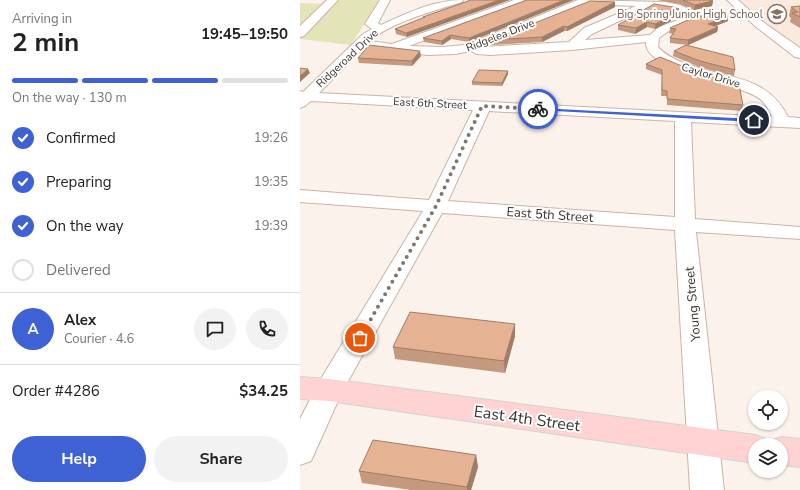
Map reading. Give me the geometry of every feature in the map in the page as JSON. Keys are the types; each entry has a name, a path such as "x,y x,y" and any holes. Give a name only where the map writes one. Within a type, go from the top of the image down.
{"main road":[{"name":"East 4th Street","path":"300,388 329,390 703,443 748,447"},
{"path":"788,452 800,453"}],"street":[{"path":"300,33 333,0"},
{"name":"Ridgeroad Drive","path":"381,29 371,24 385,0"},
{"path":"381,29 412,15 458,0"},
{"path":"394,48 524,0"},
{"path":"732,0 759,24 800,54"},
{"path":"468,48 490,51 572,46 653,38 666,28 689,20 690,17 689,13 676,7 651,4 585,1"},
{"name":"Ridgelea Drive","path":"362,44 431,52 446,52 468,48 585,1"},
{"path":"572,46 588,31 651,4"},
{"name":"Ridgeroad Drive","path":"302,98 362,44 367,37 381,29"},
{"name":"Caylor Drive","path":"653,38 650,46 666,60 732,81 762,94 772,102 782,122"},
{"name":"East 6th Street","path":"302,98 800,123"},
{"path":"300,451 329,390 436,206 482,106"},
{"name":"Young Street","path":"683,117 685,224 707,490"},
{"name":"East 5th Street","path":"300,196 800,233"}],"shaded area":[{"name":"Big Spring Junior High School","path":"738,0 800,0 800,50 769,28"}],"green space":[{"path":"334,0 379,0 351,45 300,39 300,35"},
{"path":"300,3 327,4 300,30"}],"building":[{"path":"471,0 499,0 406,33 395,29 425,17 423,17"},
{"path":"527,0 564,0 469,38 450,35 442,41 423,38"},
{"path":"683,0 709,0 713,1 695,5"},
{"path":"590,1 615,2 567,27 564,26 542,37 492,40"},
{"path":"654,4 679,9 668,12 668,16 671,16 655,24 647,22 636,28 618,25"},
{"path":"800,6 800,17 792,13 798,12 791,7"},
{"path":"697,16 728,16 708,24 718,27 688,40 670,38 676,29 670,28"},
{"path":"369,45 420,51 412,61 358,58"},
{"path":"686,45 733,57 735,70 700,61 674,51"},
{"path":"660,57 694,71 739,85 743,105 667,99 667,91 662,90 662,70 646,64"},
{"path":"300,68 308,69 300,76"},
{"path":"479,70 508,71 502,83 472,82"},
{"path":"410,312 515,324 504,361 393,347"},
{"path":"373,440 476,455 467,487 359,471"}],"way so far":[{"path":"360,338 436,206 482,106 538,109"}],"place":[{"name":"Big Spring Junior High School","path":"777,14"}],"route":[{"path":"538,109 754,120"}]}
